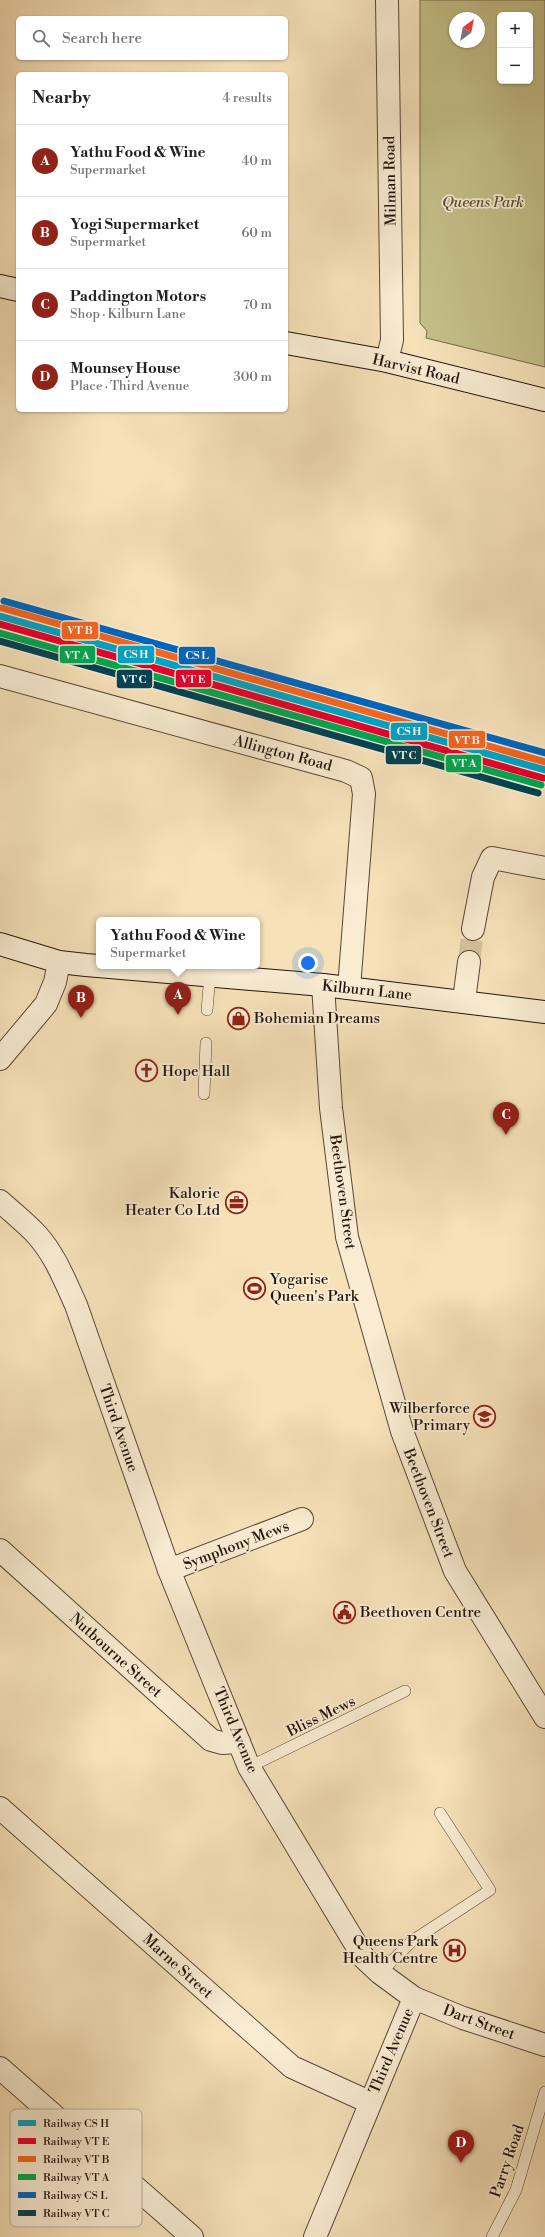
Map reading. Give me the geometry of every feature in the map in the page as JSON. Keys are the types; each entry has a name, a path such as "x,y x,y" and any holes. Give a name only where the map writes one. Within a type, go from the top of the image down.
{"street":[{"name":"Milman Road","path":"387,0 392,340 387,361"},
{"path":"0,286 16,290"},
{"name":"Harvist Road","path":"288,343 387,361 545,400"},
{"name":"Allington Road","path":"0,676 346,770 361,778 364,794 348,988"},
{"path":"473,929 483,877 492,858 545,868"},
{"name":"Kilburn Lane","path":"0,944 59,962 96,965"},
{"path":"0,1059 46,1004 55,982 59,962"},
{"path":"464,1000 469,962"},
{"name":"Kilburn Lane","path":"140,969 323,985 464,1000 545,1012"},
{"name":"Beethoven Street","path":"323,985 331,1108 347,1237 402,1431 455,1571 543,1711"},
{"name":"Third Avenue","path":"0,1201 37,1235 52,1254 64,1277 76,1305 170,1570 249,1767 364,1958 380,1973 414,1998 369,2102 315,2237"},
{"name":"Symphony Mews","path":"170,1570 302,1519"},
{"name":"Nutbourne Street","path":"0,1550 211,1740 222,1743 239,1742"},
{"name":"Marne Street","path":"0,1808 292,2067 369,2102"},
{"name":"Dart Street","path":"414,1998 463,2018 545,2045"},
{"path":"0,2068 47,2109"},
{"path":"142,2193 192,2237"}],"lane":[{"path":"207,1010 210,975"},
{"path":"204,1094 206,1043"},
{"name":"Bliss Mews","path":"249,1767 405,1692"},
{"path":"380,1973 412,1941 490,1890 440,1814"},
{"name":"Parry Road","path":"492,2237 516,2190 545,2092"}],"green space":[{"name":"Queens Park","path":"420,0 545,0 545,367 426,338 427,331 420,323"}],"tunnel":[{"path":"469,962 473,929"}],"transit line":[{"path":"4,601 545,753"},
{"path":"2,608 545,762"},
{"path":"0,616 545,770"},
{"path":"0,624 543,778"},
{"path":"0,633 541,785"},
{"path":"0,641 538,793"}],"place":[{"name":"Yathu Food & Wine","path":"178,1015"},
{"name":"Yogi Supermarket","path":"81,1018"},
{"name":"Bohemian Dreams","path":"238,1018"},
{"name":"Hope Hall","path":"147,1071"},
{"name":"Paddington Motors","path":"506,1135"},
{"name":"Kaloric Heater Co Ltd","path":"236,1202"},
{"name":"Yogarise Queen's Park","path":"254,1288"},
{"name":"Wilberforce Primary","path":"485,1417"},
{"name":"Beethoven Centre","path":"344,1612"},
{"name":"Queens Park Health Centre","path":"454,1950"},
{"name":"Mounsey House","path":"461,2163"}]}
